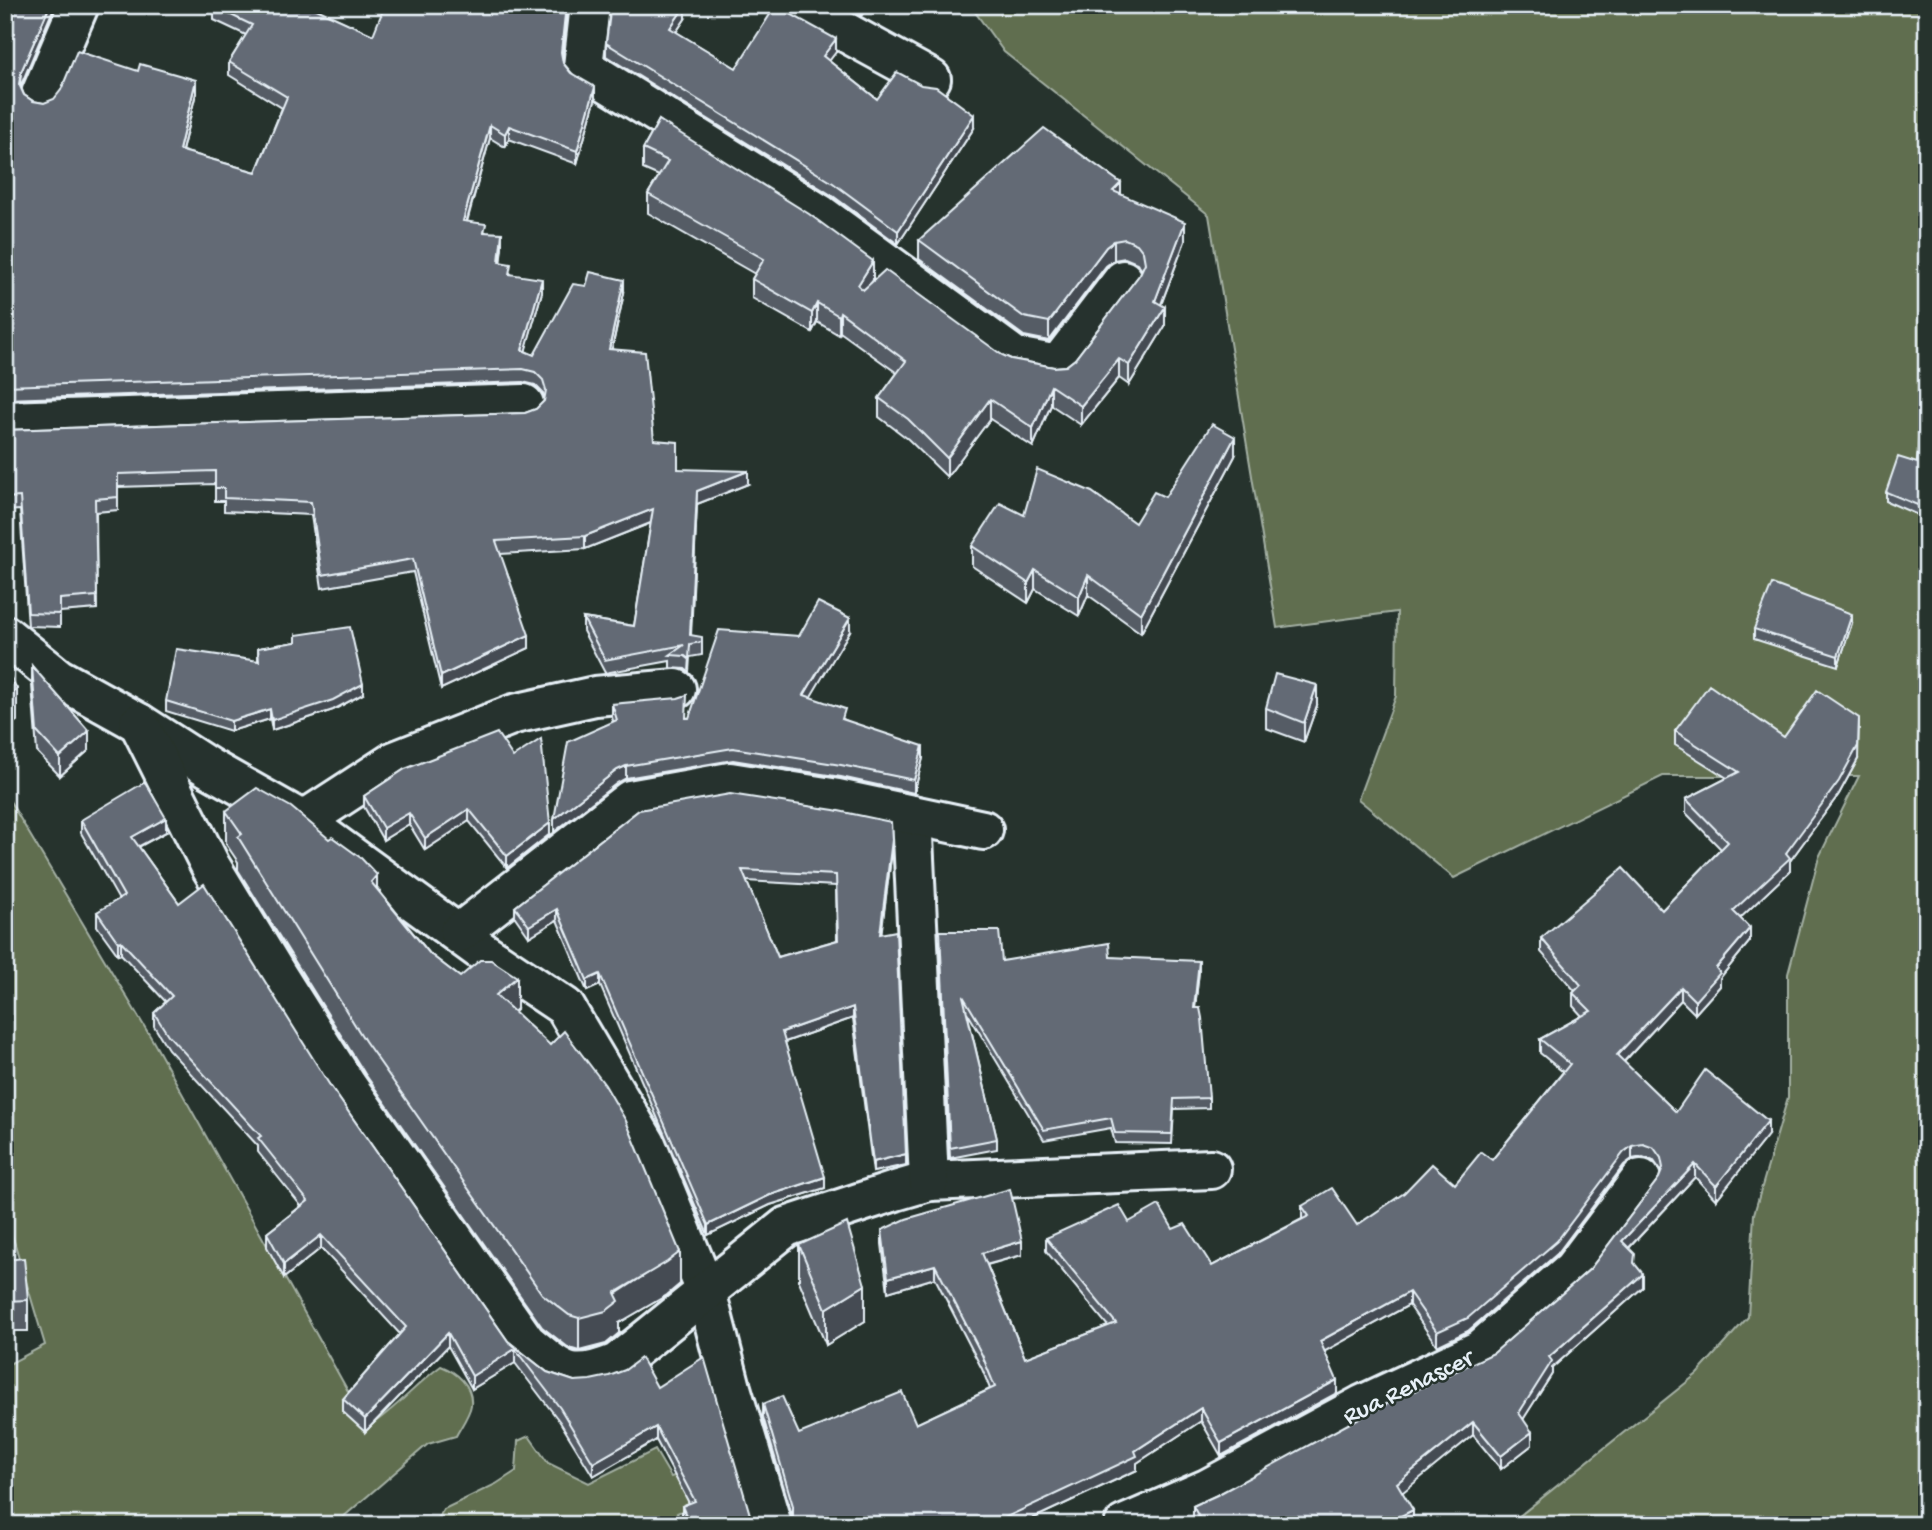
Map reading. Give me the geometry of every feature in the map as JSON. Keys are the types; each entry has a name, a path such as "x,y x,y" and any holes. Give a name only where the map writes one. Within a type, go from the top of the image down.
{"street":[{"path":"41,94 79,5"},
{"path":"590,5 583,67 821,215 1015,357 1058,365 1123,280"},
{"path":"796,5 931,79"},
{"path":"5,421 524,404"},
{"path":"5,635 58,678 303,821 565,1007 646,1144 706,1291 731,1388 772,1525"},
{"path":"303,821 395,761 514,714 595,696 676,689"},
{"path":"139,723 211,867 347,1086 526,1342 557,1367 574,1374 593,1372 617,1363 786,1227 929,1181 1210,1169"},
{"path":"459,933 630,800 730,782 838,799 983,830"},
{"path":"912,815 929,1181"},
{"name":"Rua Renascer","path":"1124,1525 1207,1489 1362,1405 1480,1350 1573,1269 1641,1179"}],"green space":[{"path":"970,5 1927,5 1927,1525 1508,1525 1697,1374 1748,1317 1754,1214 1788,1097 1788,974 1819,857 1859,776 1663,776 1454,878 1358,799 1396,696 1397,612 1277,628 1209,215 1004,52"},
{"path":"5,793 153,1041 368,1427 441,1366 458,1376 469,1391 470,1409 456,1436 428,1444 334,1525 5,1525 5,1366 45,1345 5,1211"},
{"path":"529,1436 548,1463 589,1483 655,1450 671,1477 682,1473 700,1503 677,1513 681,1525 434,1525 444,1509 496,1484 516,1471 518,1441"}],"building":[{"path":"5,5 50,5 21,72 19,84 24,95 33,101 44,103 54,99 61,90 77,51 138,71 140,64 196,80 179,150 256,172 287,97 229,62 252,25 214,7 215,5 310,5 373,35 385,5 566,5 561,52 563,63 571,73 595,87 577,151 509,126 505,134 490,125 463,221 486,224 484,232 502,233 499,262 511,264 509,274 542,279 522,350 534,355 573,284 586,286 590,272 624,280 609,349 645,352 654,440 678,442 678,469 748,471 697,491 690,635 702,637 702,642 690,644 689,659 685,656 670,655 684,645 605,660 583,618 634,626 653,509 585,536 496,541 529,635 441,676 413,559 322,575 311,502 224,498 224,488 215,488 215,471 118,474 118,497 95,499 97,596 60,599 60,614 28,613 20,497 5,498 5,430 525,413 536,409 544,401 546,390 543,380 535,372 523,369 5,386 5,302 10,270 5,268 5,223 13,224 12,150 5,149"},
{"path":"611,5 685,6 670,28 736,68 776,5 779,5 836,39 823,56 877,99 897,72 921,85 936,87 974,115 898,231 833,183 606,43"},
{"path":"659,120 809,214 873,261 858,285 863,290 885,270 1002,355 1054,367 1066,366 1075,359 1140,274 1145,263 1143,252 1137,244 1125,239 1114,241 1106,247 1049,322 1024,317 919,240 1044,128 1121,183 1113,191 1185,222 1155,301 1165,307 1129,365 1119,359 1081,406 1051,386 1033,428 990,399 947,458 908,419 879,398 906,361 840,312 839,316 817,303 812,313 752,279 764,259 648,194 668,161 643,149"},
{"path":"1925,356 1927,509 1886,492 1898,457 1917,463"},
{"path":"1212,424 1235,437 1141,614 1088,575 1079,597 1035,570 1028,583 972,546 1000,503 1024,515 1037,469 1092,492 1135,523 1154,492 1165,497"},
{"path":"1772,584 1852,614 1838,656 1754,629"},
{"path":"818,602 850,618 804,695 845,709 842,719 923,746 914,780 733,748 626,766 617,770 554,819 568,742 617,720 612,704 687,695 686,718 689,718 719,630 799,636"},
{"path":"350,627 363,684 333,700 272,720 270,709 231,721 166,701 176,649 259,661 258,648 296,642 296,635"},
{"path":"32,666 89,731 60,757 37,732"},
{"path":"5,667 17,689 5,697"},
{"path":"1275,674 1317,685 1304,723 1266,708"},
{"path":"1709,685 1784,737 1817,690 1859,718 1858,746 1839,781 1786,853 1790,858 1733,911 1750,928 1716,968 1720,973 1695,1001 1681,987 1617,1055 1676,1112 1705,1070 1768,1121 1716,1186 1695,1164 1622,1241 1635,1254 1634,1263 1643,1274 1549,1357 1552,1361 1519,1413 1532,1432 1501,1456 1473,1422 1397,1483 1413,1510 1383,1525 1203,1525 1193,1506 1372,1411 1494,1353 1590,1269 1659,1178 1663,1168 1661,1158 1654,1148 1643,1144 1632,1146 1624,1152 1557,1241 1468,1318 1437,1332 1409,1292 1320,1341 1337,1380 1221,1443 1201,1408 1135,1451 1137,1456 998,1521 1000,1525 789,1525 793,1517 793,1506 763,1404 782,1396 799,1434 902,1392 916,1424 995,1387 982,1355 935,1265 888,1278 882,1230 906,1219 1010,1189 1022,1241 982,1253 1025,1358 1116,1323 1046,1238 1119,1205 1129,1222 1159,1205 1173,1229 1185,1224 1212,1266 1309,1216 1302,1206 1332,1188 1357,1225 1404,1193 1432,1164 1455,1184 1481,1152 1492,1160 1570,1064 1540,1039 1591,1011 1573,993 1581,985 1541,938 1623,868 1662,910 1728,842 1686,799 1739,772 1675,731"},
{"path":"497,733 513,757 541,739 550,823 507,856 469,809 425,838 409,813 383,828 364,796 405,769"},
{"path":"145,782 166,818 132,837 179,903 204,884 329,1084 508,1341 547,1372 574,1381 609,1376 625,1370 641,1358 657,1387 704,1357 755,1525 690,1525 682,1506 695,1501 656,1427 593,1463 560,1408 515,1349 472,1376 448,1333 365,1419 343,1399 406,1327 321,1235 284,1264 267,1233 308,1201 258,1138 261,1136 168,1035 154,1013 172,996 121,941 118,942 97,912 124,896 81,820"},
{"path":"257,788 291,807 329,839 332,837 361,858 377,875 371,882 430,954 460,977 480,960 491,960 517,977 496,995 550,1045 564,1031 605,1085 626,1121 680,1252 615,1293 619,1301 606,1311 579,1318 569,1315 542,1294 365,1041 238,837 242,834 226,811"},
{"path":"730,794 891,822 892,840 880,934 896,931 906,1154 873,1162 853,1007 782,1032 825,1177 770,1195 708,1225 600,974 587,980 557,909 529,926 515,907 639,810","holes":["742,870 836,875 838,940 778,957"]},
{"path":"940,931 999,931 1002,961 1109,943 1110,957 1199,961 1194,1008 1200,1008 1202,1018 1209,1098 1174,1099 1172,1134 1115,1133 1111,1118 1044,1130 963,996 997,1139 950,1148"},
{"path":"847,1223 865,1285 826,1309 799,1245"},
{"path":"24,1258 28,1300 5,1301 5,1260"}]}
